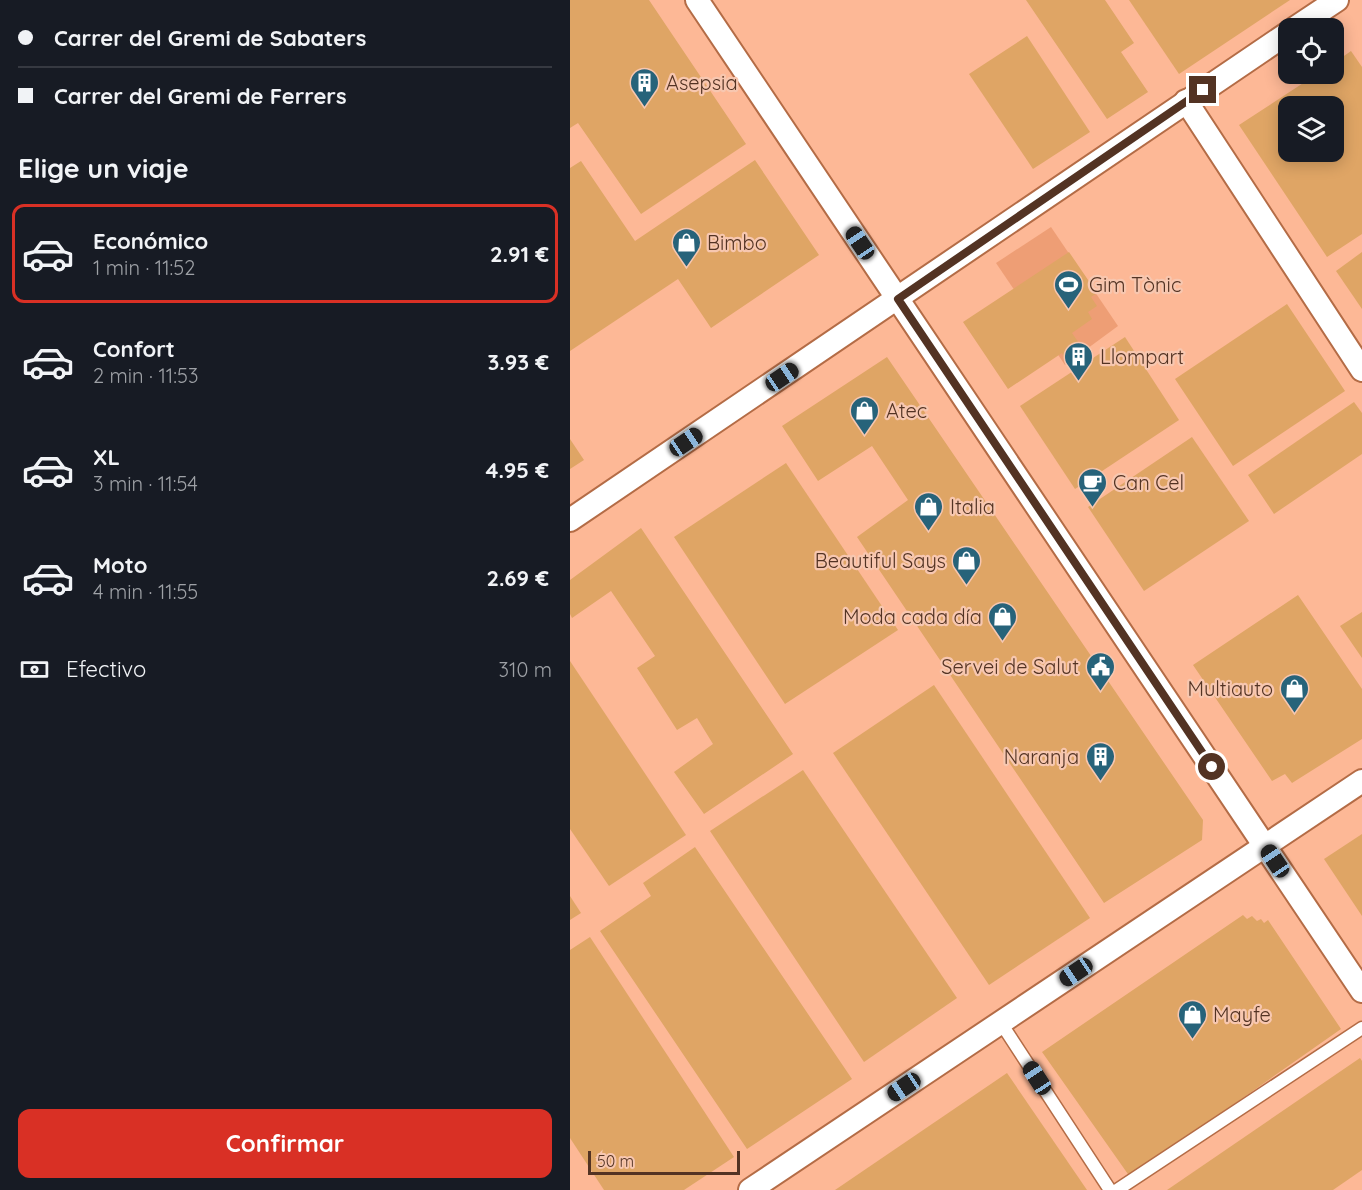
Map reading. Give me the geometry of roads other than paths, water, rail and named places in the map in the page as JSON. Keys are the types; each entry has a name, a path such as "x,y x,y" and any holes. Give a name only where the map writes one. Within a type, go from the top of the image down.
{"street":[{"path":"697,0 1362,991"},
{"path":"1309,18 1337,0"},
{"path":"570,520 1278,40"},
{"path":"1186,101 1362,370"},
{"path":"750,1190 1362,781"}],"lane":[{"path":"1000,1023 1110,1190"},
{"path":"1117,1190 1362,1028"}],"place":[{"name":"Asepsia","path":"645,108"},
{"name":"Bimbo","path":"686,268"},
{"name":"Gim Tònic","path":"1068,310"},
{"name":"Llompart","path":"1079,382"},
{"name":"Atec","path":"865,436"},
{"name":"Can Cel","path":"1092,508"},
{"name":"Italia","path":"929,532"},
{"name":"Beautiful Says","path":"967,586"},
{"name":"Moda cada día","path":"1003,642"},
{"name":"Servei de Salut","path":"1100,692"},
{"name":"Multiauto","path":"1294,714"},
{"name":"Naranja","path":"1100,782"},
{"name":"Mayfe","path":"1192,1040"}]}
